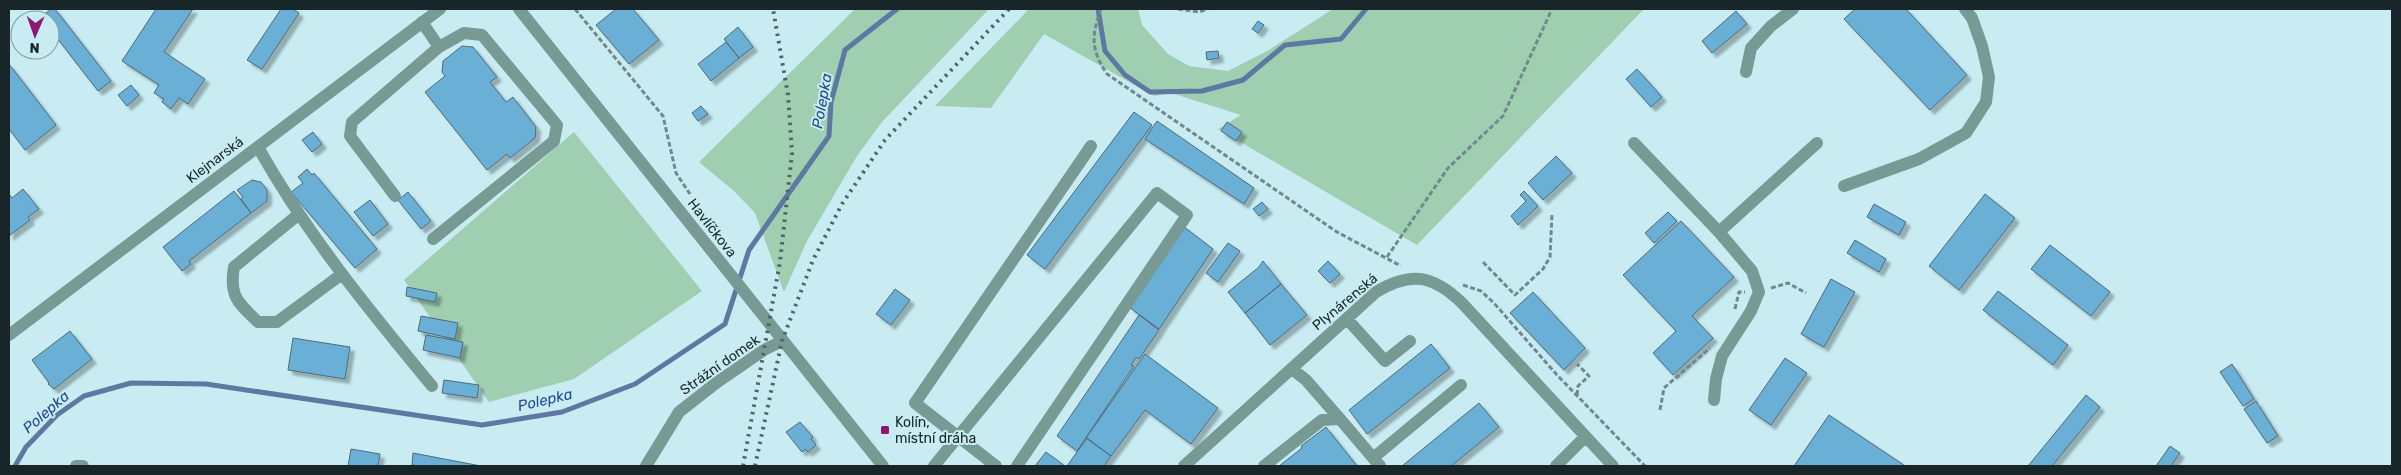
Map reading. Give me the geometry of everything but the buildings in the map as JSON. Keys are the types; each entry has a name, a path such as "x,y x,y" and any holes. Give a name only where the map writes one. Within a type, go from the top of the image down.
{"street":[{"name":"Klejnarská","path":"9,335 440,9"},
{"name":"Havlíčkova","path":"519,9 882,466"},
{"path":"1746,72 1751,48 1771,26 1793,9"},
{"path":"1844,186 1919,159 1966,133 1986,102 1988,77 1982,46 1972,18 1965,9"},
{"path":"422,22 439,47"},
{"path":"395,196 350,136 352,122 439,47 464,33 482,36 558,125 554,140 433,239"},
{"path":"1634,143 1719,232 1752,271 1758,292 1751,311 1722,356 1716,379 1714,400"},
{"path":"1719,232 1817,144"},
{"path":"996,466 915,403 1091,146"},
{"path":"258,147 284,193 342,274 432,386"},
{"path":"934,466 1157,193 1187,215 1017,466"},
{"path":"300,214 234,267 232,283 239,304 258,322 277,322 342,274"},
{"name":"Plynárenská","path":"1184,466 1376,292 1391,283 1407,278 1421,278 1436,282 1450,291 1613,466"},
{"path":"1347,319 1385,361 1410,340"},
{"name":"Strážní domek","path":"646,466 679,412 716,383 764,350 782,341"},
{"path":"1292,369 1309,383 1376,462 1461,385"},
{"path":"1264,466 1322,420 1340,419"},
{"path":"1556,466 1586,437"},
{"path":"76,466 82,466"}],"path":[{"path":"575,9 663,116 676,173 690,194"},
{"path":"1102,9 1096,22 1093,41 1097,59 1107,74 1323,223 1421,278"},
{"path":"1178,9 1199,12 1208,9"},
{"path":"1387,258 1448,168 1503,116 1552,9"},
{"path":"1483,262 1515,295 1543,269 1550,257 1552,214"},
{"path":"1462,285 1481,291 1494,303 1520,335 1645,466"},
{"path":"1577,364 1589,376 1578,386 1577,396"}],"green space":[{"path":"855,9 989,9 882,122 857,156 807,241 784,292 755,213 734,191 699,162"},
{"path":"1029,9 1138,9 1142,25 1168,54 1189,66 1228,71 1269,50 1333,9 1644,9 1417,245 1218,129 1241,115 1171,93 1154,96 1044,34 991,108 935,106"},
{"path":"574,132 702,291 574,379 489,402 404,280"}],"waterway":[{"name":"Polepka","path":"15,466 26,447 57,415 84,396 131,383 206,384 482,425 562,412 635,384 725,324 749,250 829,136 831,102 845,50 897,9"},
{"name":"Polepka","path":"1098,9 1105,51 1125,75 1150,92 1202,91 1243,80 1285,45 1341,39 1366,9"}],"railway":[{"path":"743,466 780,262 792,153 788,95 773,9"},
{"path":"755,466 782,341 813,260 842,204 885,140 1009,9"}],"place":[{"name":"Kolín, místní dráha","path":"885,430"}]}
